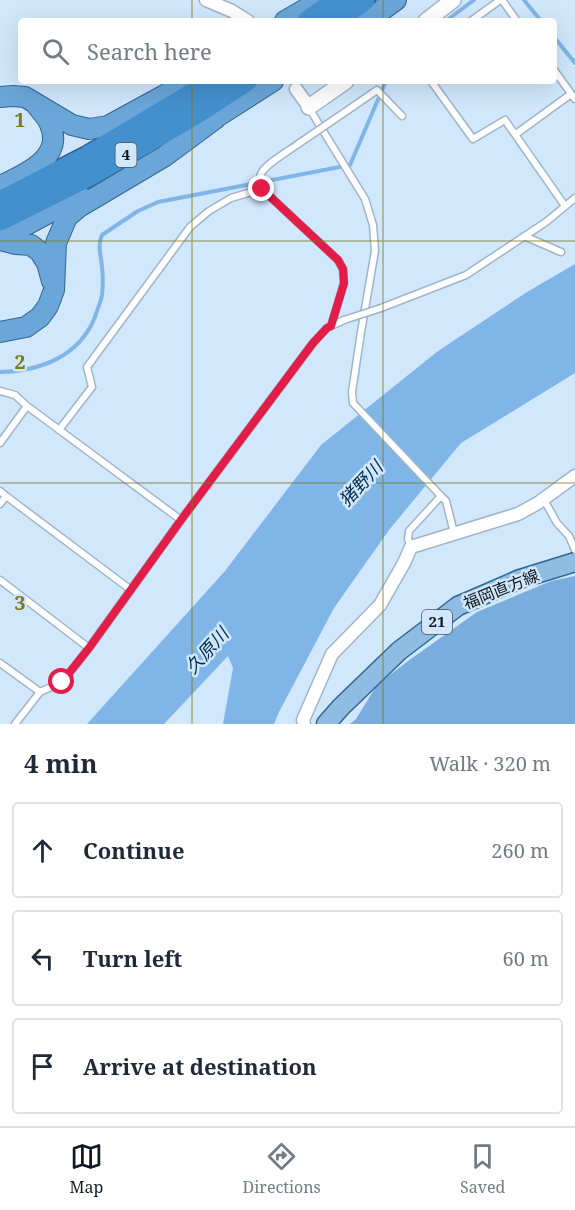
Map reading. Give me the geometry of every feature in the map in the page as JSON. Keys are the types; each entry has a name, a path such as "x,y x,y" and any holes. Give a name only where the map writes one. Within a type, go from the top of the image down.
{"highway":[{"path":"290,18 322,0"},
{"path":"296,18 322,0"},
{"path":"312,18 338,0"},
{"path":"339,18 364,0"},
{"path":"371,18 396,0"},
{"path":"0,97 25,97 72,125 89,129 108,126 182,84"},
{"path":"0,194 96,145 182,98 202,84"},
{"path":"0,202 87,157 209,84"},
{"name":"4","path":"0,220 92,174 198,113 242,84"},
{"path":"0,332 26,327 40,317 48,306 54,290 56,243 68,217 79,207 165,156 268,84"},
{"path":"0,186 35,167 52,150 53,139 48,120 34,102"},
{"path":"0,239 214,120"},
{"path":"0,239 16,244 31,245 40,252 47,263 54,290"}],"main road":[{"name":"福岡直方線","path":"326,724 399,651 458,606 520,579 575,562"}],"street":[{"path":"206,0 243,18"},
{"path":"430,18 453,0"},
{"path":"296,89 309,107 342,84"},
{"path":"304,724 303,720 332,654 380,605 411,547 518,514 575,476"}],"lane":[{"path":"475,18 501,0 515,18"},
{"path":"516,134 573,96 557,74"},
{"path":"433,84 473,139 505,120 565,206"},
{"path":"331,326 344,283 343,269 338,260 262,189 261,173 268,165 377,90 402,116"},
{"path":"309,107 365,200 373,225 375,251 352,392 353,403 446,501 454,533"},
{"path":"59,430 92,387 87,367 190,227 209,211 231,198 262,189"},
{"path":"15,724 40,692 62,682 89,648 181,520 313,343 327,328 466,275 546,222 575,198"},
{"path":"524,236 561,252"},
{"path":"0,392 15,395 181,520"},
{"path":"0,443 27,406"},
{"path":"0,491 131,590"},
{"path":"411,547 408,539 409,531 439,493"},
{"path":"0,504 6,496"},
{"path":"543,498 557,523 569,536 575,550"},
{"path":"0,580 89,648"},
{"path":"0,663 40,692"}],"shaded area":[{"path":"575,576 575,724 350,724 356,719 377,685 477,612 551,581"}],"water":[{"path":"575,264 575,373 461,443 389,530 334,608 274,724 223,724 233,668 228,656 164,724 87,724 225,571 321,445 438,351 527,292"}],"waterway":[{"path":"450,18 474,0"},
{"path":"524,0 539,18"},
{"path":"557,41 575,63"},
{"path":"0,372 29,369 56,359 68,352 88,331 102,295 103,274 100,247 102,235 138,211 158,202 350,165 385,84"}],"route":[{"path":"62,682 313,343 331,326 344,283 343,269 338,260 262,189"}],"water label":[{"name":"猪野川","path":"361,484"},
{"name":"久原川","path":"207,651"}]}
